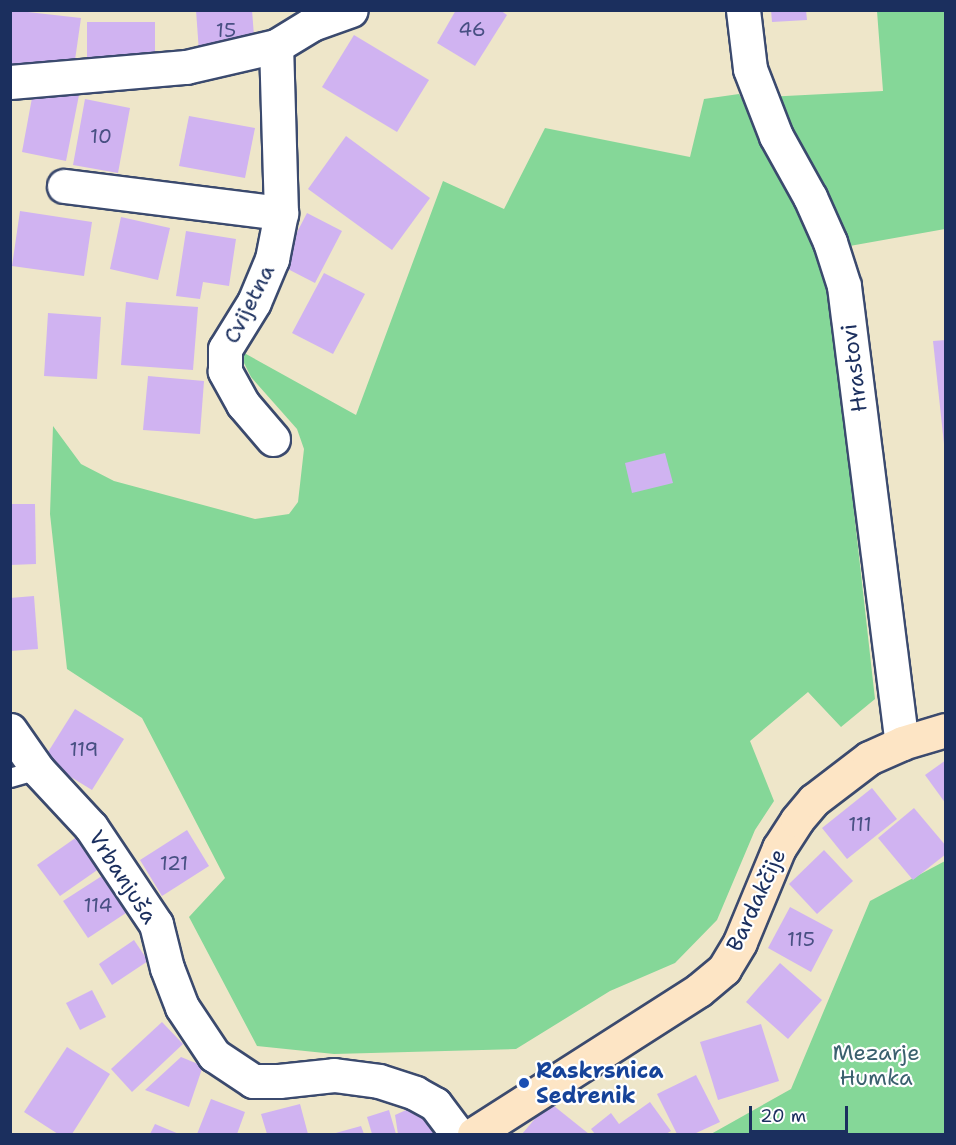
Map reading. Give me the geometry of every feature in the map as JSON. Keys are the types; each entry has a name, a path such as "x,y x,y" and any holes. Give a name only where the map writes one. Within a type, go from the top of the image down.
{"street":[{"path":"10,82 186,67 276,46 312,24 351,10"},
{"name":"Hrastovi","path":"743,10 750,69 776,136 814,206 830,242 844,286 902,743"},
{"name":"Cvijetna","path":"273,438 243,404 225,371 225,349 254,302 272,259 281,213 276,46"},
{"path":"64,186 281,213"},
{"name":"Vrbanjuša","path":"10,730 24,774 91,827 156,924 167,968 182,1007 214,1055 252,1081 279,1081 334,1075 379,1081 415,1092 435,1104 458,1134"},
{"name":"Bardakčije","path":"474,1134 699,990 724,969 740,942 779,848 797,820 836,782 869,758 902,743 945,730"}],"green space":[{"path":"877,11 945,11 945,229 844,247 766,97 883,91"},
{"path":"739,94 795,192 829,288 875,699 841,727 808,692 750,741 774,801 755,830 717,920 675,963 610,991 516,1049 334,1054 257,1046 189,917 225,878 142,718 67,669 50,514 53,426 81,464 114,481 255,519 289,514 298,502 304,449 297,429 251,377 237,349 356,415 443,181 504,209 545,128 690,157 704,99"},
{"name":"Mezarje Humka","path":"945,861 945,1134 711,1134 791,1089 870,901"}],"building":[{"path":"10,10 81,18 73,74 10,65"},
{"path":"196,10 252,10 255,49 199,52"},
{"path":"456,10 500,10 507,15 475,66 437,43"},
{"path":"771,10 806,10 807,20 772,22"},
{"path":"87,22 155,22 155,61 87,61"},
{"path":"354,35 429,80 397,132 322,87"},
{"path":"34,87 79,95 66,161 22,152"},
{"path":"85,99 130,108 118,173 73,165"},
{"path":"189,116 255,128 245,178 179,166"},
{"path":"346,136 430,198 392,250 308,189"},
{"path":"20,211 92,222 84,276 12,266"},
{"path":"307,213 342,231 315,283 280,265"},
{"path":"121,217 170,228 158,280 110,269"},
{"path":"186,231 236,239 229,286 203,282 200,299 176,296"},
{"path":"324,273 365,294 333,354 292,333"},
{"path":"126,302 198,307 193,370 121,365"},
{"path":"48,313 101,317 97,379 44,376"},
{"path":"946,340 946,443 944,444 933,341"},
{"path":"148,376 204,381 200,434 143,430"},
{"path":"665,453 673,483 632,493 625,463"},
{"path":"10,504 35,504 36,564 10,565"},
{"path":"34,596 38,649 10,651 10,598"},
{"path":"75,709 124,739 92,790 43,760"},
{"path":"946,760 946,804 925,775"},
{"path":"872,788 897,819 847,859 822,828"},
{"path":"914,808 946,846 946,854 913,880 878,838"},
{"path":"187,830 209,866 162,896 140,860"},
{"path":"81,834 103,866 60,896 37,865"},
{"path":"824,850 853,881 817,914 789,884"},
{"path":"108,872 132,909 88,938 63,901"},
{"path":"790,907 833,930 811,972 768,948"},
{"path":"134,940 148,961 112,985 99,964"},
{"path":"780,963 822,1000 788,1039 746,1002"},
{"path":"92,990 106,1017 80,1030 66,1003"},
{"path":"162,1022 183,1044 132,1092 111,1069"},
{"path":"761,1024 779,1081 718,1100 700,1042"},
{"path":"67,1047 110,1074 72,1134 58,1134 24,1112"},
{"path":"181,1057 203,1066 189,1107 145,1090"},
{"path":"696,1075 720,1122 694,1134 677,1134 657,1094"},
{"path":"211,1099 245,1112 237,1134 197,1134"},
{"path":"424,1102 444,1134 398,1134 395,1115"},
{"path":"549,1102 589,1134 522,1134"},
{"path":"650,1102 671,1131 666,1134 595,1134 591,1129 611,1113 619,1124"},
{"path":"300,1104 308,1134 267,1134 261,1114"},
{"path":"389,1110 396,1134 372,1134 367,1117"},
{"path":"155,1124 179,1134 150,1134"},
{"path":"361,1126 364,1134 332,1134"}],"place":[{"name":"Raskrsnica Sedrenik","path":"524,1083"}]}
